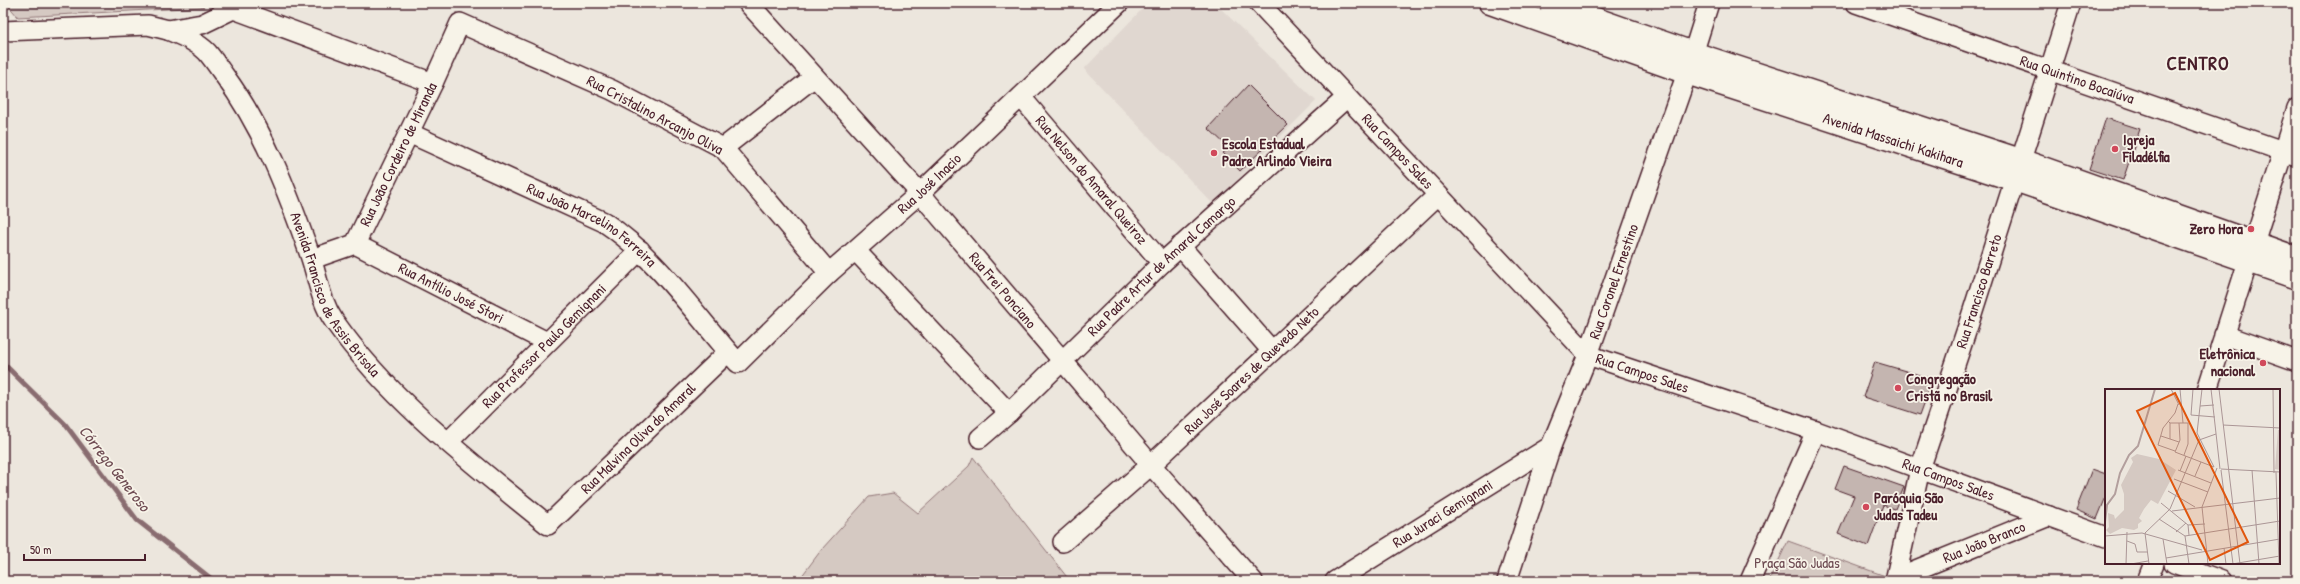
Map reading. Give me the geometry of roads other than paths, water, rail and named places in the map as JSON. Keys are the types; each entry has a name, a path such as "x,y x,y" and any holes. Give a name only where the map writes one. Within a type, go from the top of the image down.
{"street":[{"name":"Rua Frei Ponciano","path":"748,3 813,78 920,193 1151,464 1253,581"},
{"name":"Rua José Inacio","path":"733,357 856,251 920,193 1119,3"},
{"name":"Rua Campos Sales","path":"1259,3 1346,98 1588,355 1816,431 2105,537"},
{"name":"Avenida Massaichi Kakihara","path":"1490,3 1690,63 2017,170 2250,252 2297,278"},
{"name":"Avenida Massaichi Kakihara","path":"1550,3 1690,63"},
{"name":"Rua Coronel Ernestino","path":"1507,581 1551,446 1588,355 1690,63 1709,3"},
{"name":"Rua Quintino Bocaiúva","path":"1856,3 2290,153"},
{"name":"Rua Francisco Barreto","path":"1896,580 1920,469 2071,3"},
{"path":"226,6 433,83"},
{"name":"Avenida Francisco de Assis Brisola","path":"168,30 202,24 226,6"},
{"name":"Rua João Cordeiro de Miranda","path":"312,259 355,244 433,83 460,23"},
{"name":"Rua Cristalino Arcanjo Oliva","path":"460,23 612,90 723,148 829,273"},
{"name":"Avenida Francisco de Assis Brisola","path":"7,27 148,25 168,30 191,40 207,52 240,96 256,122 297,219 312,259 323,302 334,320 365,361 407,407 548,525"},
{"path":"723,148 813,78"},
{"name":"Rua Nelson do Amaral Queiroz","path":"1021,97 1162,263"},
{"name":"Rua Padre Artur de Amaral Camargo","path":"980,438 1008,413 1180,246 1346,98"},
{"path":"2207,389 2250,252 2290,153 2297,108"},
{"name":"Rua João Marcelino Ferreira","path":"408,133 604,222 640,250 733,357"},
{"name":"Rua José Soares de Quevedo Neto","path":"1063,542 1151,464 1438,195"},
{"name":"Rua Antílio José Stori","path":"355,244 547,342"},
{"path":"1180,246 1272,351"},
{"name":"Rua Professor Paulo Gemignani","path":"448,442 640,250"},
{"path":"856,251 1008,413"},
{"name":"Avenida Massaichi Kakihara","path":"2250,252 2297,258"},
{"path":"2224,335 2297,361"},
{"name":"Rua Malvina Oliva do Amaral","path":"548,525 733,357"},
{"path":"1750,581 1816,431"},
{"name":"Rua Juraci Gemignani","path":"1335,581 1551,446"},
{"name":"Rua João Branco","path":"1896,580 2049,516"},
{"path":"2147,581 2154,564"},
{"path":"2177,564 2222,581"}],"waterway":[{"name":"Córrego Generoso","path":"3,363 65,424 137,520 214,581"}],"place":[{"name":"Igreja Filadélfia","path":"2115,149"},
{"name":"Escola Estadual Padre Arlindo Vieira","path":"1214,153"},
{"name":"Zero Hora","path":"2251,229"},
{"name":"Eletrônica nacional","path":"2263,363"},
{"name":"Congregação Cristã no Brasil","path":"1898,388"},
{"name":"Paróquia São Judas Tadeu","path":"1866,507"}],"district":[{"name":"CENTRO","path":"2198,63"}],"park label":[{"name":"Praça São Judas","path":"1797,563"}]}
